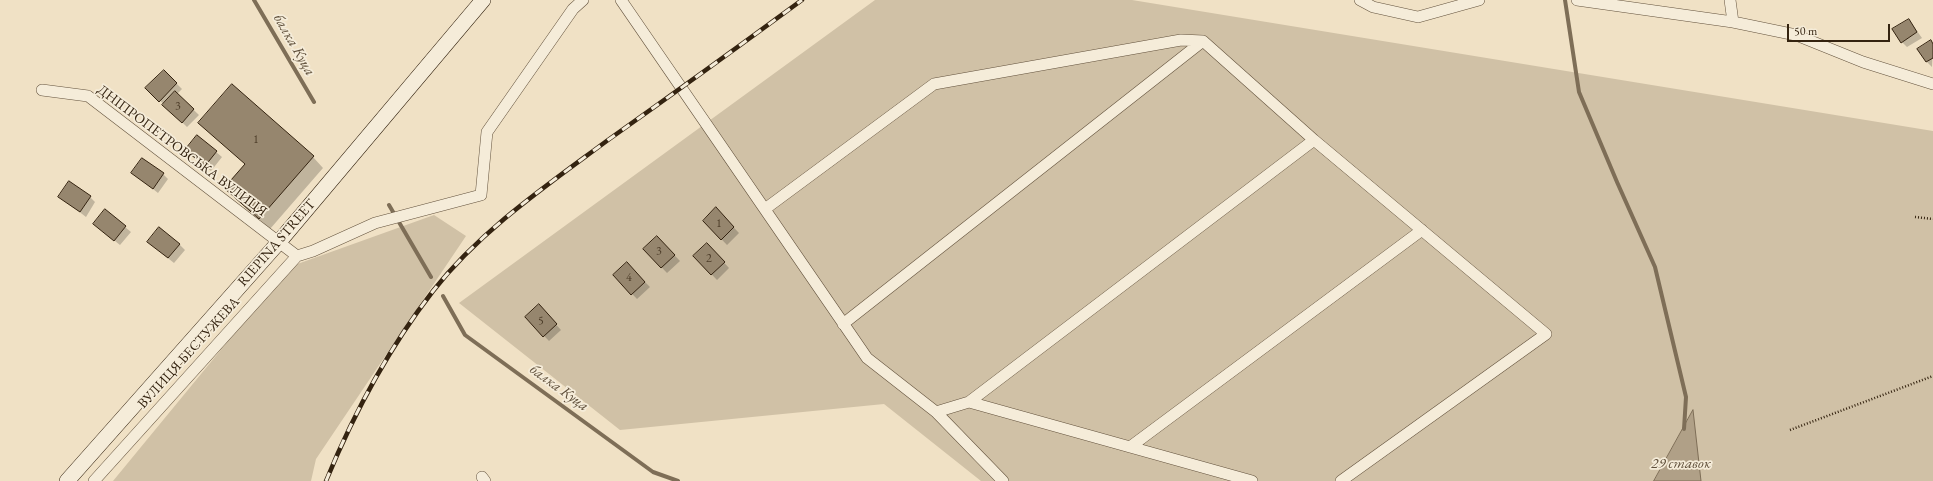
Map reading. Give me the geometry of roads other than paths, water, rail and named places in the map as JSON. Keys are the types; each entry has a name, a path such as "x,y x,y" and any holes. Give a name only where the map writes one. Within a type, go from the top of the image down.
{"street":[{"name":"RIEPINA STREET","path":"67,481 278,242 483,0"},
{"name":"ВУЛИЦЯ БЕСТУЖЕВА","path":"94,481 297,256 313,251 375,223 481,195 487,132 574,9 583,0"},
{"path":"621,0 867,358 936,412 1003,481"},
{"path":"1360,0 1373,7 1418,17 1479,0"},
{"path":"1577,0 1733,22 1796,35 1863,62 1933,84"},
{"path":"1730,0 1733,22"},
{"path":"765,210 934,84 1181,40 1203,41 1314,140 1546,334 1341,481"},
{"path":"843,324 1203,41"},
{"name":"ДНІПРОПЕТРОВСЬКА ВУЛИЦЯ","path":"42,90 88,96 297,256"},
{"path":"936,412 969,402 1314,140"},
{"path":"1130,447 1422,230"},
{"path":"969,402 1252,481"}],"water":[{"name":"29 ставок","path":"1693,410 1701,481 1654,481"}],"waterway":[{"name":"балка Куца","path":"254,0 314,102"},
{"path":"1565,0 1579,92 1655,267 1686,397 1684,429"},
{"name":"балка Куца","path":"389,205 431,277"},
{"name":"балка Куца","path":"443,296 465,335 653,472 678,481"}],"railway":[{"path":"326,481 360,406 401,336 433,291 472,248 515,210 561,174 802,0"}]}
